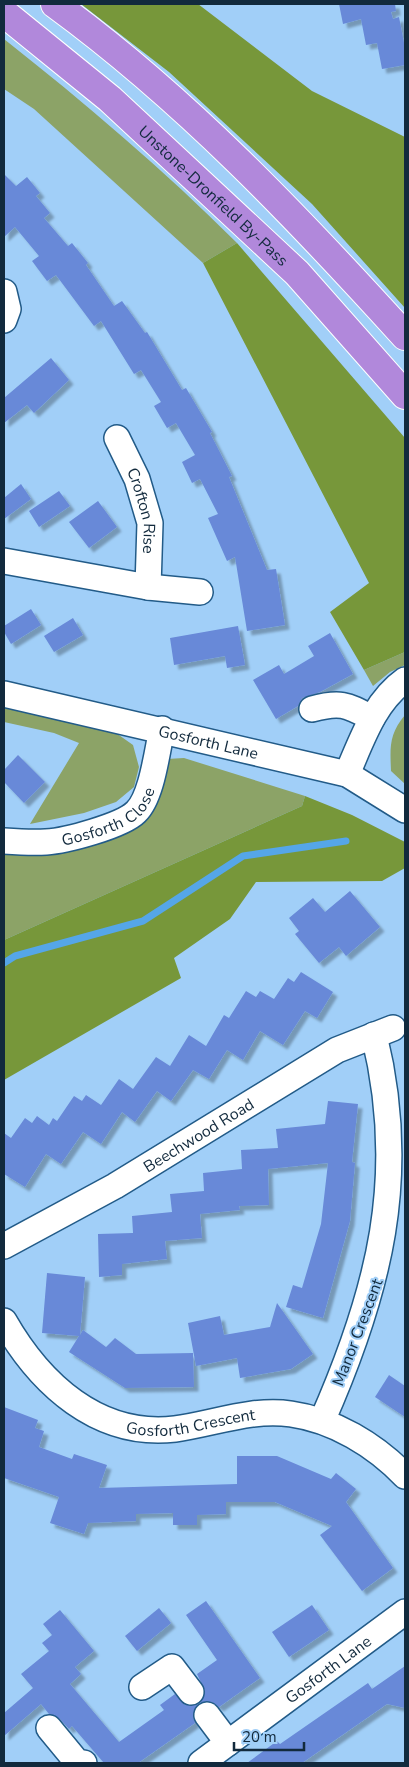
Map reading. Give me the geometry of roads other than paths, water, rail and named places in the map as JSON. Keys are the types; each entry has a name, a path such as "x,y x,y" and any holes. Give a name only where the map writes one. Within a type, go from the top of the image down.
{"highway":[{"path":"55,4 180,104 322,244 405,336"},
{"name":"Unstone-Dronfield By-Pass","path":"4,13 110,100 297,273 405,395"}],"street":[{"path":"4,292 8,310 4,320"},
{"name":"Crofton Rise","path":"117,438 137,480 150,523 148,587"},
{"path":"4,561 148,587 200,592"},
{"path":"347,774 372,718 388,695 405,680"},
{"name":"Gosforth Lane","path":"4,694 162,730 317,769 347,774 405,810"},
{"path":"312,709 332,703 349,706 372,718"},
{"name":"Gosforth Close","path":"4,841 52,841 104,828 136,812 152,782 162,730"},
{"name":"Beechwood Road","path":"4,1246 115,1186 306,1067 337,1050 384,1032"},
{"name":"Manor Crescent","path":"322,1421 367,1316 378,1280 394,1198 396,1122 389,1081 384,1032"},
{"name":"Gosforth Crescent","path":"4,1321 40,1371 74,1403 109,1422 141,1430 175,1429 254,1414 290,1414 322,1421 355,1437 390,1460 405,1476"},
{"name":"Gosforth Lane","path":"201,1763 405,1612"},
{"path":"142,1687 172,1667 191,1692"},
{"path":"207,1715 228,1743"},
{"path":"49,1728 77,1762 84,1763"}],"waterway":[{"path":"4,963 15,956 143,921 243,856 346,841"}]}
